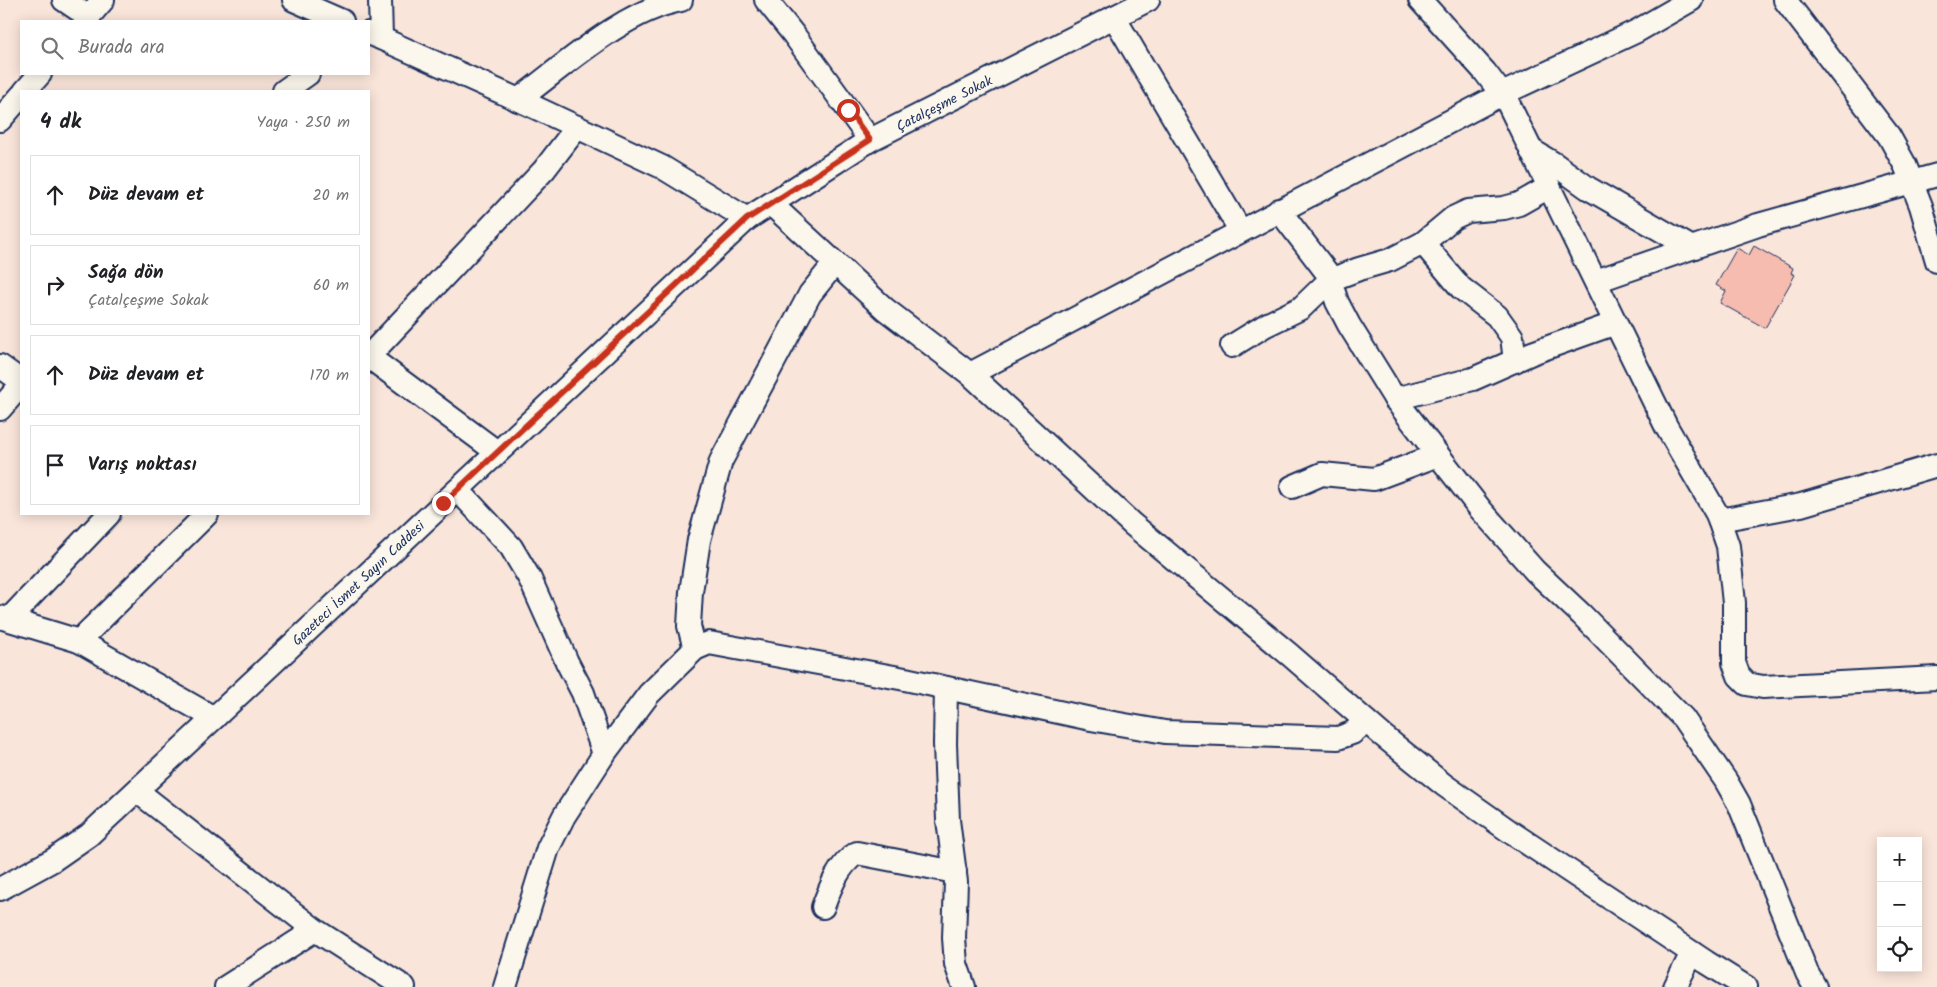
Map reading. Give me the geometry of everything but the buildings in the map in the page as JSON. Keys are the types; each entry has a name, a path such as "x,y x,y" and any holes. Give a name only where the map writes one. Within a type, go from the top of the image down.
{"street":[{"path":"64,0 92,13"},
{"path":"294,0 340,20"},
{"path":"380,0 375,36 518,100 662,168 747,219"},
{"path":"518,100 591,45 631,19 651,9 681,0"},
{"name":"Çatalçeşme Sokak","path":"747,219 870,140 1148,0"},
{"path":"1420,0 1485,72 1507,101 1666,426 1719,520 1728,546 1734,603 1734,662 1738,676 1747,684 1763,687 1937,678"},
{"path":"970,374 1240,230 1502,94 1637,31 1691,0"},
{"path":"1785,0 1889,136 1906,165 1937,261"},
{"path":"769,1 870,140"},
{"path":"1114,17 1240,230"},
{"path":"26,90 39,75"},
{"path":"285,90 307,75"},
{"path":"0,120 20,97"},
{"path":"370,356 544,170 577,128"},
{"path":"1531,150 1556,164 1596,193 1692,248"},
{"path":"1596,282 1758,225 1937,175"},
{"path":"1232,346 1266,325 1300,308 1330,280 1390,260 1423,244 1453,218 1468,211 1512,206 1550,187"},
{"path":"771,204 885,309 970,374 1132,524 1290,655 1366,722 1444,785 1505,828 1746,987"},
{"path":"1279,210 1310,248 1328,274 1337,302 1349,325 1394,399 1481,510 1535,570 1683,718 1726,781 1739,804 1803,964 1815,987"},
{"name":"Gazeteci İsmet Sayın Caddesi","path":"0,888 53,860 89,835 747,219"},
{"path":"1423,244 1461,288 1498,316 1512,337 1515,360"},
{"path":"695,649 689,626 691,592 699,540 720,461 810,294 835,263"},
{"path":"1394,399 1473,378 1515,360 1616,324"},
{"path":"370,358 497,452"},
{"path":"0,366 20,380"},
{"path":"0,409 20,386"},
{"path":"1292,487 1322,474 1374,479 1438,455"},
{"path":"1719,520 1801,505 1937,465"},
{"path":"458,490 511,547 530,579 583,693 604,754"},
{"path":"108,515 5,618 79,641 214,718"},
{"path":"79,641 206,515"},
{"path":"506,987 548,848 564,816 604,754 649,694 695,649 709,643 1165,732 1338,738 1352,733 1366,722"},
{"path":"946,688 945,744 948,820 955,872 954,938 956,964 964,987"},
{"path":"137,791 315,930 404,987"},
{"path":"823,907 829,890 847,859 857,853 955,872"},
{"path":"226,987 315,930"},
{"path":"1674,987 1692,953"}],"route":[{"path":"443,503 747,219 870,140 848,110"}]}
